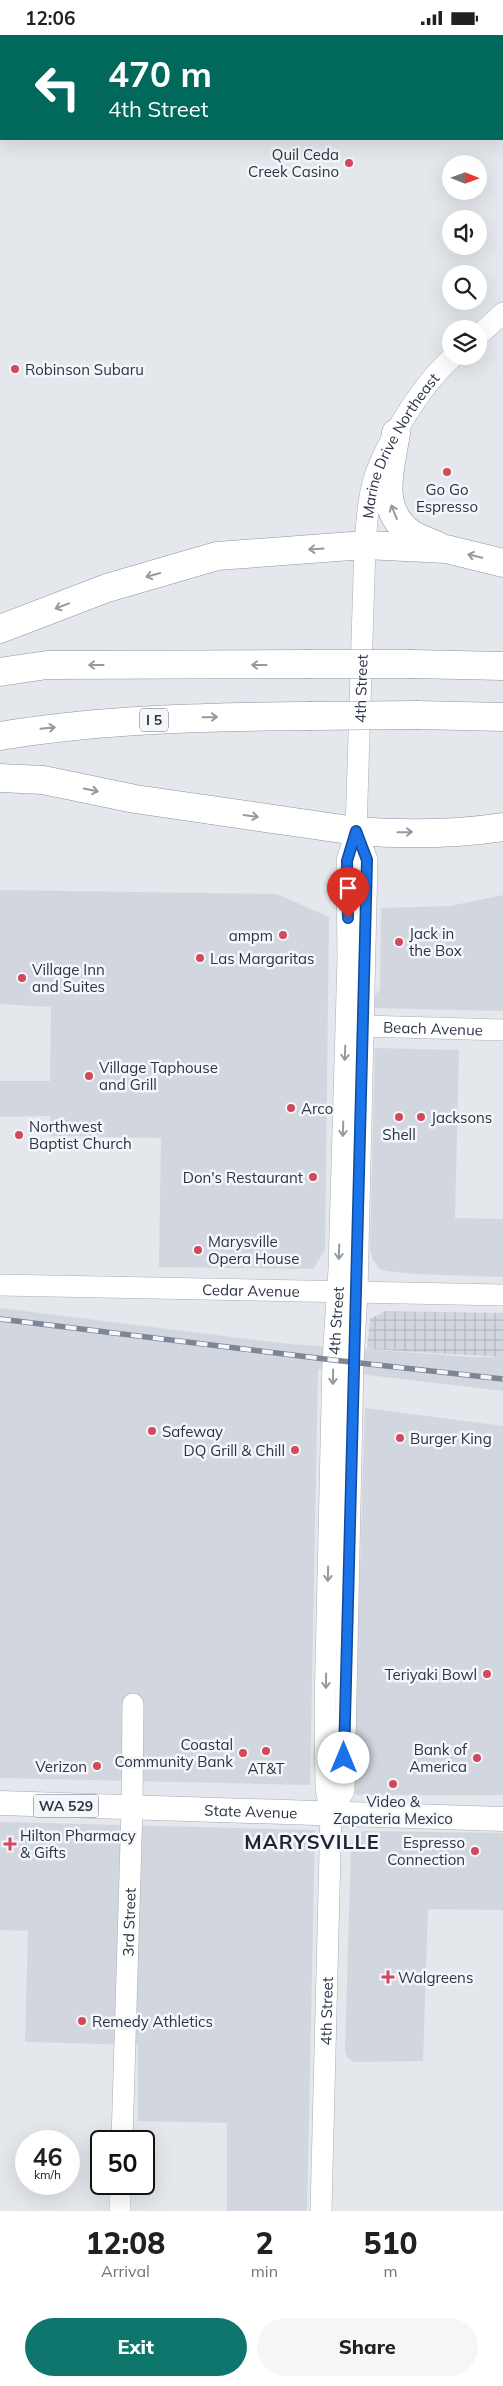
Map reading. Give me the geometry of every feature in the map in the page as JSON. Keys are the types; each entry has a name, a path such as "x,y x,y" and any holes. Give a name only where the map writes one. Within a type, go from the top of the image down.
{"highway":[{"path":"396,433 387,494 396,519 410,533 446,549 503,563"},
{"path":"0,629 107,588 217,556 365,545 446,549"},
{"path":"0,672 47,665 412,664 503,666"},
{"name":"I 5","path":"0,735 47,728 206,717 418,715 503,717"},
{"path":"0,778 43,780 134,799 356,831 381,833 455,831 503,827"}],"main road":[{"path":"487,328 503,313"},
{"name":"Marine Drive Northeast","path":"365,545 370,498 377,473 396,433 433,375 444,365"},
{"name":"4th Street","path":"331,1812 344,1791 353,1362 347,1293 347,861 356,831 365,545"},
{"name":"4th Street","path":"321,2211 331,1812 326,1789 325,1717 333,1360 347,1293 363,1026 367,860 356,831"},
{"name":"Beach Avenue","path":"363,1026 503,1030"},
{"name":"Cedar Avenue","path":"0,1285 503,1295"},
{"path":"331,1473 338,1492 338,1547 343,1552 349,1552"},
{"name":"3rd Street","path":"122,2130 132,1808 133,1704"},
{"name":"State Avenue","path":"0,1803 331,1812 503,1819"},
{"path":"120,2195 120,2211"}],"shaded area":[{"path":"0,890 277,894 329,917 325,1250 313,1269 159,1267 161,1138 50,1136 50,1116 0,1117 0,1081 50,1081 51,1007 0,1004"},
{"path":"503,895 503,1011 375,1008 375,995 380,990 381,908 450,906"},
{"path":"375,1048 459,1050 455,1218 503,1219 503,1277 387,1271 380,1269 373,1260 370,1249"},
{"path":"0,1308 289,1344 473,1357 503,1357 503,1391 318,1369 310,1785 0,1778"},
{"path":"385,1311 503,1313 503,1357 367,1349 370,1319"},
{"path":"365,1408 503,1426 503,1795 357,1795 353,1791"},
{"path":"0,1822 315,1830 307,2211 227,2211 227,2123 138,2121 138,2045 25,2042 28,1931 0,1930"},
{"path":"364,1831 503,1833 503,1910 428,1909 423,2061 354,2062 348,2058 345,2050 351,1846 355,1837"}],"railway":[{"path":"0,1319 503,1379"}],"place":[{"name":"Quil Ceda Creek Casino","path":"349,163"},
{"name":"Robinson Subaru","path":"15,369"},
{"name":"Go Go Espresso","path":"447,472"},
{"name":"ampm","path":"283,935"},
{"name":"Jack in the Box","path":"399,942"},
{"name":"Las Margaritas","path":"200,958"},
{"name":"Village Inn and Suites","path":"22,978"},
{"name":"Village Taphouse and Grill","path":"89,1076"},
{"name":"Arco","path":"291,1108"},
{"name":"Shell","path":"399,1117"},
{"name":"Jacksons","path":"421,1117"},
{"name":"Northwest Baptist Church","path":"19,1135"},
{"name":"Don's Restaurant","path":"313,1177"},
{"name":"Marysville Opera House","path":"198,1250"},
{"name":"Safeway","path":"152,1431"},
{"name":"Burger King","path":"400,1438"},
{"name":"DQ Grill & Chill","path":"295,1450"},
{"name":"Teriyaki Bowl","path":"487,1674"},
{"name":"AT&T","path":"266,1751"},
{"name":"Coastal Community Bank","path":"243,1753"},
{"name":"Bank of America","path":"477,1758"},
{"name":"Verizon","path":"97,1766"},
{"name":"Video & Zapateria Mexico","path":"393,1784"},
{"name":"Hilton Pharmacy & Gifts","path":"10,1844"},
{"name":"Espresso Connection","path":"475,1851"},
{"name":"Walgreens","path":"388,1977"},
{"name":"Remedy Athletics","path":"82,2021"}],"district":[{"name":"MARYSVILLE","path":"312,1841"}],"route":[{"path":"344,1758 367,860 356,831 347,861 348,918"}]}
